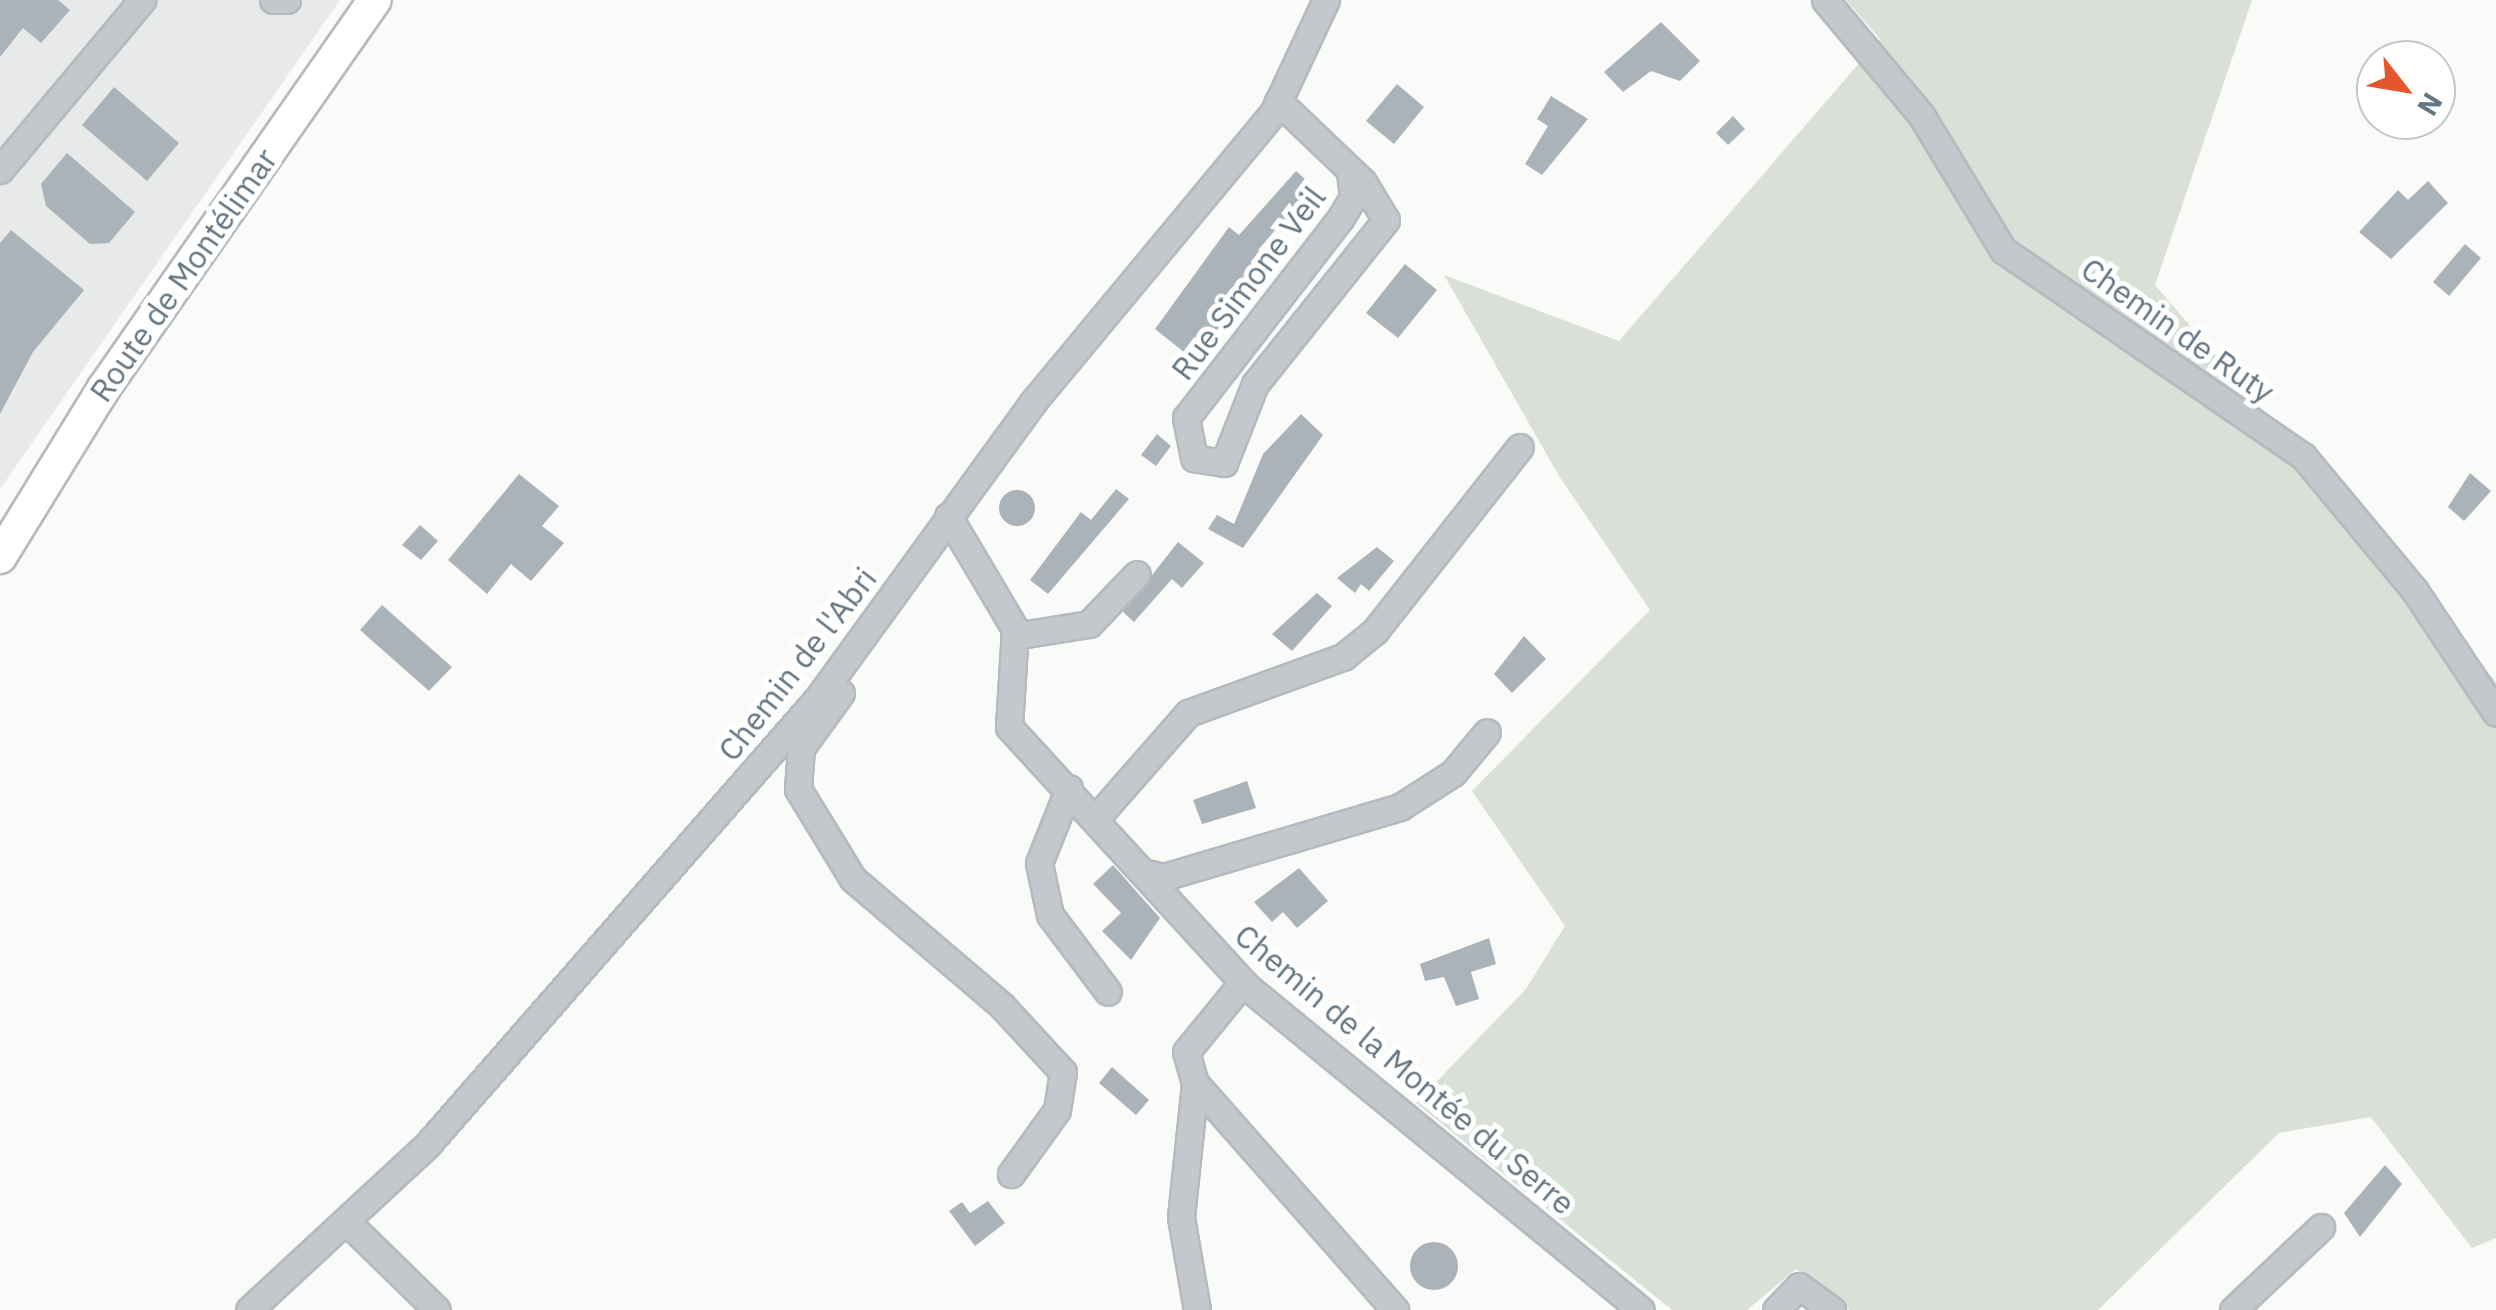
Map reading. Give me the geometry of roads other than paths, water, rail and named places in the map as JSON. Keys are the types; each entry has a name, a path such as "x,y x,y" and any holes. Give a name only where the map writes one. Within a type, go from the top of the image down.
{"main road":[{"name":"Route de Montélimar","path":"0,557 104,388 362,9"}],"street":[{"path":"0,170 142,0"},
{"path":"273,0 287,0"},
{"name":"Chemin de l'Abri","path":"249,1310 348,1223 657,890 848,653 948,516 1278,101 1326,0"},
{"name":"Chemin de Ruty","path":"1825,0 1922,115 2003,250 2304,456 2404,578 2496,714"},
{"name":"Rue Simone Veil","path":"1278,101 1383,204 1374,244 1256,384 1224,463 1194,458 1186,418 1340,219 1354,198 1350,173"},
{"path":"1097,817 1188,714 1343,658 1375,631 1520,447"},
{"path":"948,516 1014,636 1089,624 1136,574"},
{"name":"Chemin de la Montée du Serre","path":"1014,636 1010,727 1097,817 1243,982 1641,1310"},
{"path":"848,653 841,695 801,748 798,788 853,879 1002,1006 1063,1072 1056,1110 1011,1174"},
{"path":"1142,872 1164,877 1400,807 1453,772 1487,732"},
{"path":"1069,788 1039,863 1050,916 1108,992"},
{"path":"1197,1310 1182,1217 1195,1083 1186,1052 1243,982"},
{"path":"1195,1083 1396,1310"},
{"path":"348,1223 436,1310"},
{"path":"2233,1310 2320,1227"},
{"path":"1776,1310 1799,1286 1832,1310"}]}
